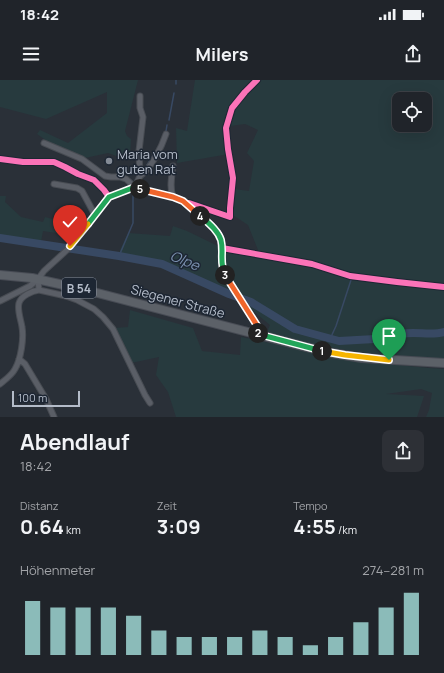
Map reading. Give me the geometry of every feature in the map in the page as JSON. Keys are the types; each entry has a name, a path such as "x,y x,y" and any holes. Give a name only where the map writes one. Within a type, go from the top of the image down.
{"main road":[{"name":"Siegener Straße","path":"0,275 38,279 82,289 306,347 345,355 444,363"}],"street":[{"path":"44,144 82,159 105,176 126,179 135,187 142,190 173,197 230,218 233,178 226,128 232,108 257,80"},
{"path":"140,96 140,108 143,117 139,152 140,176"},
{"path":"0,301 30,286 38,279 69,248 109,197 135,187 140,176 157,154 166,134"},
{"path":"0,159 24,162 54,162 94,180 109,197"},
{"path":"173,166 171,190 173,197"},
{"path":"54,184 77,188 82,191 95,215"},
{"path":"183,201 214,227 219,234 221,241 222,267 236,294 258,327 258,334"},
{"path":"38,279 39,290"},
{"path":"0,384 8,378 15,369 19,359 23,335 18,304 21,298 35,290 39,290 77,300 94,309 103,317 113,329 150,403"},
{"path":"19,359 25,364 46,399 54,417"}],"green space":[{"path":"0,80 138,80 125,131 127,136 131,139 130,157 128,160 108,153 85,158 47,141 37,134 40,130 68,143 107,113 107,92 46,119 0,107"},
{"path":"195,80 444,80 444,360 359,352 314,345 267,332 270,325 247,306 230,279 225,262 226,252 291,261 319,267 350,277 350,273 313,263 258,254 258,250 248,225 233,215 234,189 249,191 254,161 247,153 258,130 245,124 230,126 226,129 229,154 177,163 176,128 187,131"},
{"path":"0,196 6,196 5,202 21,217 43,222 45,217 60,221 64,219 81,226 75,236 43,231 41,242 0,236"},
{"path":"173,226 220,247 222,272 234,294 163,264 119,255 128,233 170,236"},
{"path":"130,310 193,328 202,351 240,355 241,337 347,360 444,369 444,417 426,417 429,410 432,393 421,389 386,394 424,396 417,417 176,417 168,392 156,375 159,357 131,363 115,328 128,327"}],"waterway":[{"path":"169,120 174,93"},
{"path":"166,131 167,125"},
{"path":"147,165 156,151"},
{"path":"119,256 133,223 133,190"},
{"name":"Olpe","path":"0,238 162,264 229,294 251,302 295,329 339,341 393,338 399,335 412,333 431,334 444,332"},
{"path":"330,339 352,279 388,282 422,288 444,288"}],"cycle path":[{"path":"189,203 230,217 233,178 226,128 232,108 257,80"},
{"path":"0,159 23,162 54,162 94,180 109,197 135,187 183,201 219,234 222,248 312,264 350,276 444,287"}],"place":[{"name":"Maria vom guten Rat","path":"109,161"}],"route":[{"path":"70,246 109,197 135,187 173,197 183,201 214,227 219,234 222,248 221,262 223,272 258,327 258,334 332,353 362,358 389,360"}]}
